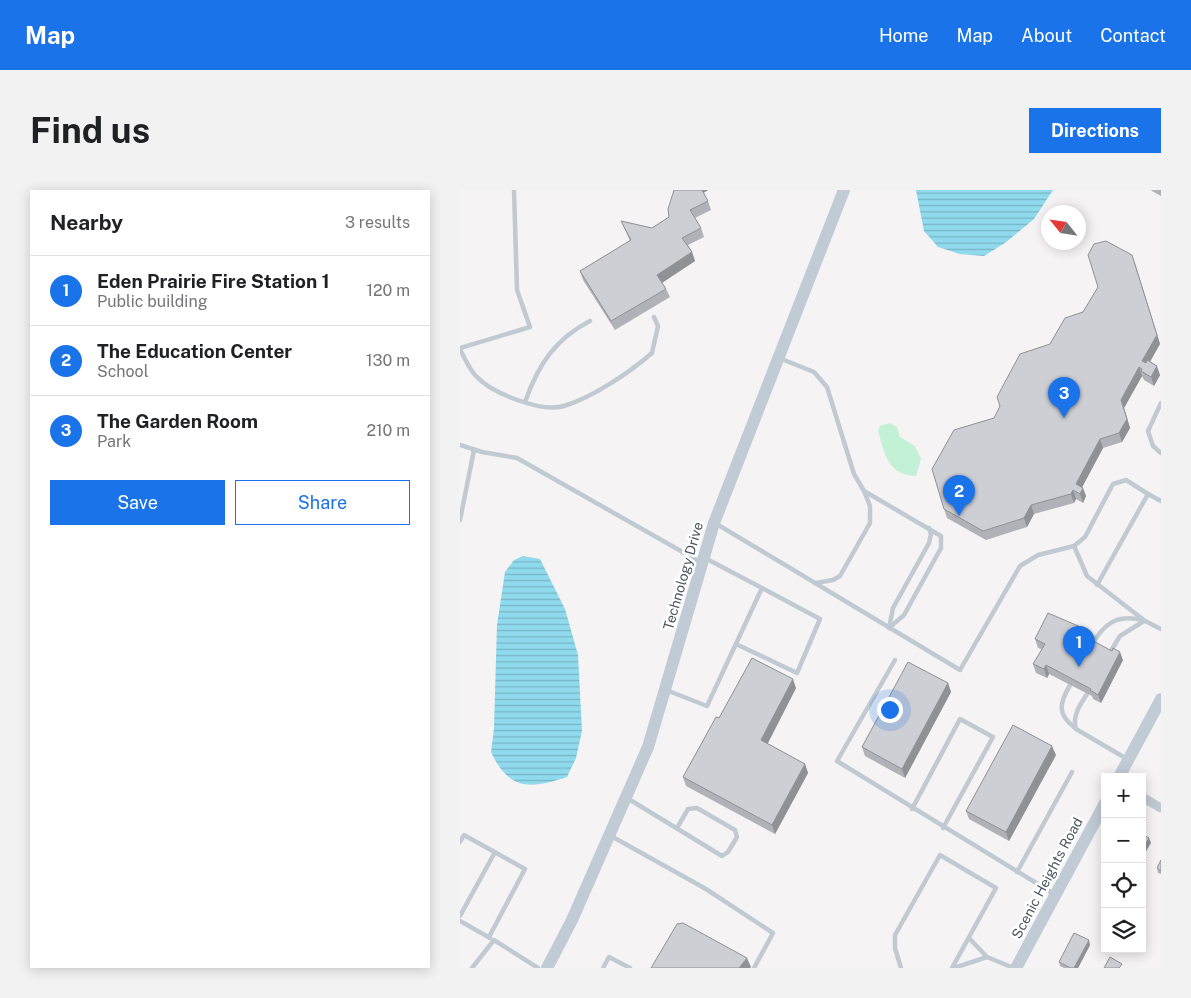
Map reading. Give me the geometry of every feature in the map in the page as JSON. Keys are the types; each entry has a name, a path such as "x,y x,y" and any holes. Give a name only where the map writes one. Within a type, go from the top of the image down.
{"street":[{"name":"Technology Drive","path":"546,968 572,920 648,747 714,522 844,190"},
{"path":"1121,773 1161,699"},
{"path":"1146,799 1161,808"},
{"name":"Scenic Heights Road","path":"1015,968 1101,809"}],"lane":[{"path":"514,190 517,290 530,326 460,351 476,376 488,387 525,402 562,407 585,398 639,364 652,353 658,326 654,317"},
{"path":"525,402 538,368 547,354 575,329 590,321"},
{"path":"777,357 814,372 824,382 854,474 870,506 870,523 845,569 833,580 815,584"},
{"path":"1161,403 1148,431 1153,446 1161,453"},
{"path":"460,445 474,450 517,458 702,560 762,588 820,619 797,673 736,644"},
{"path":"460,520 474,450"},
{"path":"714,522 960,670 1020,566 1038,555 1074,546 1085,537 1113,484 1126,480 1161,501"},
{"path":"864,492 941,536 940,548 904,614 889,628"},
{"path":"1097,585 1148,494"},
{"path":"889,628 892,608 931,538 929,528"},
{"path":"1074,546 1087,576 1146,621 1161,629"},
{"path":"666,690 707,706 762,588"},
{"path":"1091,647 1105,625 1118,618 1131,617 1146,621"},
{"path":"1108,656 1120,636 1146,621"},
{"path":"895,660 837,761 912,809 1055,895"},
{"path":"1070,685 1063,697 1061,711 1065,720 1076,729 1128,760"},
{"path":"1076,729 1074,723 1076,712 1087,694"},
{"path":"912,809 960,718 993,737 943,828"},
{"path":"1017,872 1072,772"},
{"path":"627,798 722,856 728,852 737,837 735,830 697,808 688,809 677,828"},
{"path":"460,842 464,835 525,869 491,939 472,968"},
{"path":"610,836 706,889 773,933 754,968"},
{"path":"460,916 495,852"},
{"path":"902,968 895,948 895,935 940,855 996,888 953,968"},
{"path":"460,921 538,968"},
{"path":"969,938 987,957 1015,968"},
{"path":"603,968 609,957 630,968"},
{"path":"953,968 987,957"}],"green space":[{"path":"890,423 897,427 900,437 915,446 921,459 916,476 899,472 885,455 878,431 880,426"}],"water":[{"path":"916,190 1053,190 1043,205 1041,205 1034,219 1005,243 984,256 960,254 938,247 924,231"},
{"path":"523,556 540,559 565,609 578,655 582,731 576,758 567,777 532,785 522,784 505,774 491,752 494,728 497,625 505,572 514,560"}],"building":[{"path":"674,190 702,190 708,201 690,210 701,228 682,238 692,252 657,275 666,289 611,321 580,271 631,240 621,221 652,228 669,217 668,209"},
{"path":"1106,241 1132,255 1157,335 1142,361 1146,363 1147,360 1157,366 1151,377 1141,371 1142,369 1139,367 1121,400 1127,419 1119,433 1100,439 1076,484 1083,488 1080,494 1073,490 1071,494 1031,505 1024,518 983,531 944,509 932,469 954,430 994,418 1000,406 997,397 1020,354 1050,344 1065,318 1083,312 1098,287 1088,255 1094,244"},
{"path":"1048,613 1083,628 1080,634 1112,651 1113,648 1120,652 1098,695 1091,689 1046,665 1044,669 1033,664 1045,644 1035,639"},
{"path":"752,658 793,679 761,740 805,764 772,825 683,777 716,717 719,718"},
{"path":"908,662 948,683 902,769 862,747"},
{"path":"1013,725 1052,746 1006,832 966,811"},
{"path":"1161,860 1161,871 1157,868"},
{"path":"683,923 747,958 739,968 651,968 677,924"},
{"path":"1074,933 1089,940 1074,968 1071,968 1059,962"},
{"path":"1110,957 1122,964 1119,968 1104,968"}],"place":[{"name":"The Garden Room","path":"1064,418"},
{"name":"The Education Center","path":"959,516"},
{"name":"Eden Prairie Fire Station 1","path":"1079,667"}]}
